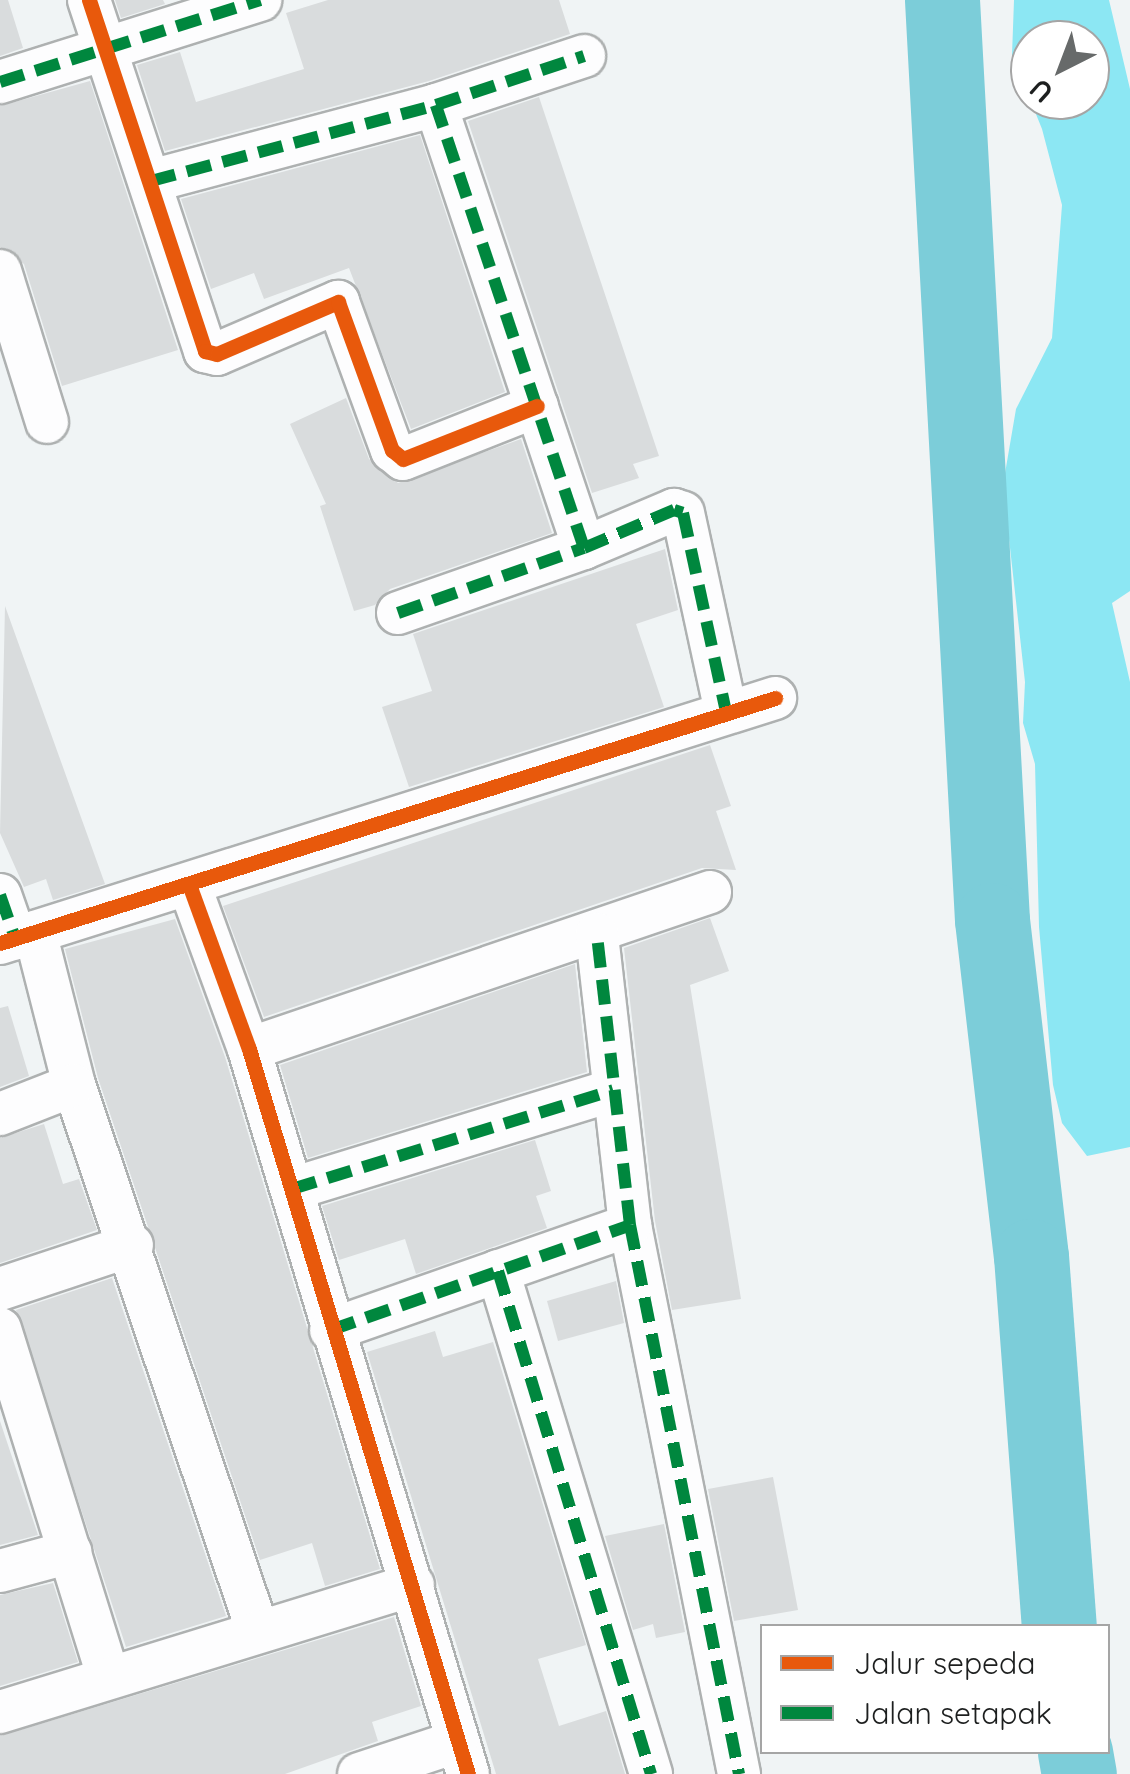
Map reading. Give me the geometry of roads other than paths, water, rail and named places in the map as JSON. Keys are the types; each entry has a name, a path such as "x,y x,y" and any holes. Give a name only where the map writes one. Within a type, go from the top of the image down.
{"street":[{"path":"89,0 205,350 217,354 338,302 392,450 403,459 537,406"},
{"path":"0,82 104,44 251,1"},
{"path":"151,181 436,105 584,56"},
{"path":"436,105 584,548"},
{"path":"0,271 46,422"},
{"path":"398,613 584,548 674,510 683,513 726,712"},
{"path":"17,938 190,887 511,776 775,698"},
{"path":"190,887 249,1049 331,1330 413,1584 462,1758 359,1774"},
{"path":"249,1049 598,934 710,892"},
{"path":"0,895 132,1245 257,1630"},
{"path":"598,934 630,1225 739,1774"},
{"path":"0,1114 74,1085"},
{"path":"292,1189 613,1090"},
{"path":"331,1330 630,1225"},
{"path":"0,1289 132,1245"},
{"path":"498,1271 651,1774"},
{"path":"0,1329 108,1675"},
{"path":"0,1571 70,1552"},
{"path":"0,1712 108,1675 413,1584"}],"waterway":[{"path":"942,0 992,920 1031,1256 1059,1624"},
{"path":"1075,1754 1079,1774"}]}
